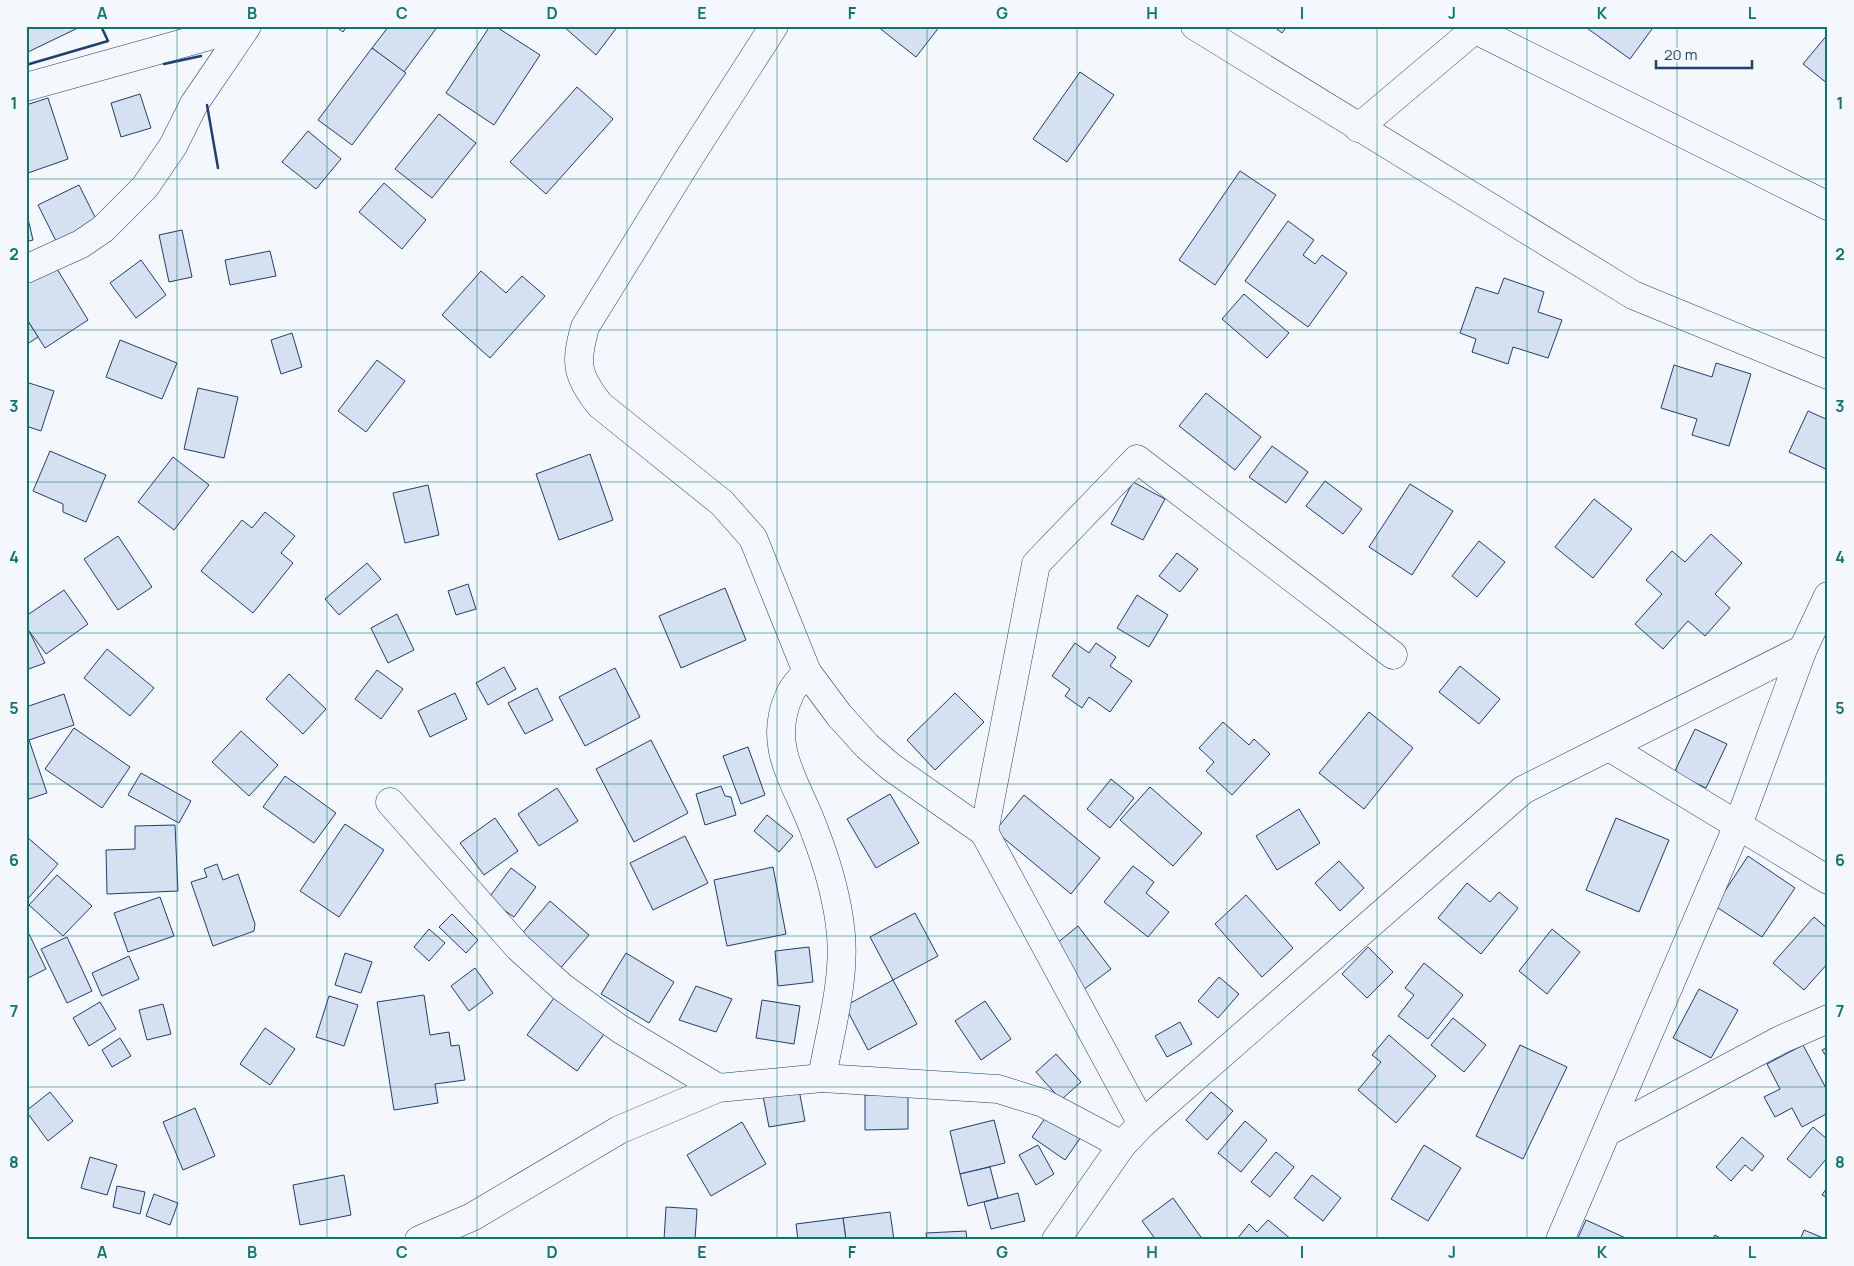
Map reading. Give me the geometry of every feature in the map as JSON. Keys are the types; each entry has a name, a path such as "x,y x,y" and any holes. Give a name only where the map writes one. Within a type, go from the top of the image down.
{"street":[{"path":"26,87 246,26"},
{"path":"26,269 81,244 103,229 145,187 173,146 194,104 246,26"},
{"path":"774,26 585,327 578,354 584,384 600,405 722,503 753,538 807,672 839,715 867,746 891,767 984,832 1142,1124"},
{"path":"1195,26 1633,296 1828,375"},
{"path":"1358,128 1471,28 1828,206"},
{"path":"984,832 1036,564 1137,459 1393,655"},
{"path":"1560,1240 1738,825 1803,649 1828,596"},
{"path":"1056,1240 1122,1145 1142,1124 1523,790 1803,649"},
{"path":"807,672 789,694 780,723 782,757 815,831 831,887 841,935 839,981 822,1078"},
{"path":"1609,747 1828,880"},
{"path":"390,802 518,947 562,987 620,1029 718,1088"},
{"path":"1607,1132 1780,1040 1828,1019"},
{"path":"419,1240 472,1217 619,1130 718,1088 822,1078 998,1089 1043,1103 1122,1145"}],"building":[{"path":"26,26 82,26 28,52"},
{"path":"335,26 347,26 343,32"},
{"path":"389,26 438,26 404,72 372,48"},
{"path":"490,26 495,26 540,55 494,125 446,93"},
{"path":"563,26 618,26 596,55"},
{"path":"877,26 940,26 916,57"},
{"path":"1273,26 1287,26 1282,33"},
{"path":"1584,26 1648,26 1652,29 1630,59"},
{"path":"1828,34 1828,84 1803,64"},
{"path":"372,48 406,73 352,145 318,120"},
{"path":"1080,72 1114,95 1067,162 1033,139"},
{"path":"577,87 613,119 546,194 510,162"},
{"path":"140,94 151,128 121,137 111,103"},
{"path":"48,98 68,159 28,173 26,105"},
{"path":"439,114 476,143 432,198 395,169"},
{"path":"308,131 341,159 316,189 282,162"},
{"path":"1240,171 1276,195 1215,285 1179,260"},
{"path":"384,183 426,220 402,249 359,212"},
{"path":"79,185 97,221 56,241 38,205"},
{"path":"26,210 33,240 26,242"},
{"path":"1288,221 1314,240 1303,255 1315,264 1322,255 1347,273 1308,327 1245,281"},
{"path":"182,230 192,277 169,282 159,235"},
{"path":"270,251 276,276 230,285 225,260"},
{"path":"141,260 166,295 136,318 110,283"},
{"path":"54,264 88,320 45,348 26,318 26,282"},
{"path":"481,271 506,293 522,276 545,296 490,358 442,315"},
{"path":"1504,278 1544,292 1538,312 1562,320 1548,358 1513,347 1508,364 1472,352 1476,339 1460,333 1476,287 1498,294"},
{"path":"1244,294 1289,333 1267,358 1222,319"},
{"path":"26,318 38,337 26,345"},
{"path":"292,333 302,367 281,374 271,340"},
{"path":"120,340 177,363 162,399 106,377"},
{"path":"377,360 405,381 366,432 338,411"},
{"path":"1716,363 1751,374 1729,446 1692,435 1697,419 1661,408 1674,365 1712,377"},
{"path":"26,382 54,391 41,431 26,426"},
{"path":"198,388 238,397 224,458 184,449"},
{"path":"1206,393 1261,437 1235,470 1179,426"},
{"path":"1808,411 1828,420 1828,470 1789,452"},
{"path":"1272,446 1308,472 1286,503 1249,477"},
{"path":"50,451 106,475 86,522 63,512 63,504 33,491"},
{"path":"590,454 613,520 559,540 536,474"},
{"path":"173,457 209,485 174,530 138,502"},
{"path":"1325,481 1362,509 1343,534 1306,506"},
{"path":"1133,482 1165,499 1143,540 1111,524"},
{"path":"1410,484 1453,511 1412,575 1369,547"},
{"path":"428,485 439,535 405,543 393,493"},
{"path":"1594,499 1632,529 1593,578 1555,547"},
{"path":"265,512 295,536 281,553 293,563 253,613 201,571 242,520 252,528"},
{"path":"1711,534 1742,563 1715,594 1730,608 1705,636 1688,621 1663,649 1635,624 1662,594 1646,580 1672,551 1685,562"},
{"path":"118,536 152,587 118,610 84,559"},
{"path":"1479,541 1505,562 1477,597 1452,576"},
{"path":"1177,553 1198,569 1180,592 1159,576"},
{"path":"367,563 381,579 339,615 325,599"},
{"path":"468,584 476,609 456,615 448,591"},
{"path":"725,588 746,640 681,668 659,616"},
{"path":"64,590 88,624 46,654 26,627 26,616"},
{"path":"1137,595 1168,615 1149,647 1117,628"},
{"path":"397,614 414,650 388,663 371,628"},
{"path":"29,631 45,663 26,670 26,632"},
{"path":"1075,643 1089,653 1096,643 1116,657 1110,666 1132,681 1110,712 1089,697 1082,708 1065,696 1070,689 1052,676"},
{"path":"107,649 154,688 130,716 84,678"},
{"path":"1460,666 1500,699 1479,724 1439,692"},
{"path":"504,667 516,689 488,705 476,683"},
{"path":"615,668 640,717 585,746 559,697"},
{"path":"377,670 403,689 381,719 355,699"},
{"path":"289,674 326,709 303,734 266,699"},
{"path":"537,688 553,720 525,734 508,703"},
{"path":"455,693 467,719 430,737 418,711"},
{"path":"955,693 984,722 935,770 907,740"},
{"path":"64,694 74,725 29,740 47,793 26,800 26,707"},
{"path":"1369,712 1413,748 1364,809 1319,773"},
{"path":"1223,722 1249,745 1254,739 1270,754 1232,795 1206,771 1214,762 1199,748"},
{"path":"74,728 130,767 102,808 45,769"},
{"path":"1695,729 1727,744 1706,788 1674,773"},
{"path":"241,731 278,765 249,796 212,762"},
{"path":"651,740 688,813 634,842 596,769"},
{"path":"748,747 765,795 741,804 723,756"},
{"path":"141,773 191,801 179,823 128,795"},
{"path":"285,776 336,813 314,843 263,807"},
{"path":"1111,779 1134,798 1110,828 1087,809"},
{"path":"721,786 725,796 731,797 736,815 705,825 696,794"},
{"path":"1150,787 1202,833 1173,866 1120,820"},
{"path":"557,788 578,821 539,846 518,814"},
{"path":"890,794 919,843 876,868 847,819"},
{"path":"1024,795 1100,858 1071,894 995,831"},
{"path":"1299,809 1320,843 1277,870 1256,836"},
{"path":"767,815 793,836 779,852 754,831"},
{"path":"495,818 518,851 484,875 460,843"},
{"path":"1616,818 1669,840 1639,912 1586,890"},
{"path":"345,824 384,850 339,917 300,891"},
{"path":"175,825 178,891 107,894 106,850 135,849 135,826"},
{"path":"685,836 708,883 653,910 630,863"},
{"path":"26,838 58,864 26,901"},
{"path":"1748,856 1795,888 1762,937 1715,906"},
{"path":"1339,861 1364,888 1340,911 1315,883"},
{"path":"217,864 223,880 238,874 255,924 254,931 213,946 191,882 207,877 204,869"},
{"path":"1133,866 1154,882 1146,893 1169,912 1148,937 1104,902"},
{"path":"773,867 786,934 727,946 714,880"},
{"path":"511,868 536,887 514,917 488,899"},
{"path":"57,875 92,906 63,936 29,905"},
{"path":"1467,883 1490,902 1499,892 1518,908 1481,954 1438,918"},
{"path":"1246,895 1293,948 1262,977 1215,924"},
{"path":"160,897 174,936 128,952 114,913"},
{"path":"550,901 589,935 558,971 520,936"},
{"path":"915,913 938,956 893,980 870,937"},
{"path":"452,914 478,940 466,953 439,927"},
{"path":"1814,917 1828,929 1828,963 1804,990 1773,963"},
{"path":"1078,926 1111,969 1083,990 1050,949"},
{"path":"429,929 445,943 429,961 414,947"},
{"path":"1552,929 1580,952 1547,994 1519,971"},
{"path":"29,934 46,969 26,979 26,935"},
{"path":"67,937 92,991 67,1003 41,949"},
{"path":"809,947 813,982 778,986 775,951"},
{"path":"1368,947 1393,972 1367,998 1342,974"},
{"path":"345,953 372,962 361,993 335,985"},
{"path":"626,953 674,982 649,1023 601,994"},
{"path":"129,956 139,979 102,996 92,973"},
{"path":"1424,963 1463,995 1428,1039 1398,1016 1414,995 1405,988"},
{"path":"475,968 493,993 469,1011 451,986"},
{"path":"1219,977 1239,994 1218,1018 1198,1001"},
{"path":"893,980 917,1024 868,1050 845,1006"},
{"path":"696,986 732,999 716,1032 679,1020"},
{"path":"1699,989 1738,1010 1711,1058 1673,1038"},
{"path":"424,995 430,1035 449,1032 451,1046 459,1045 465,1080 435,1084 438,1103 394,1110 377,1002"},
{"path":"329,996 358,1005 344,1046 316,1037"},
{"path":"554,998 604,1034 577,1071 527,1035"},
{"path":"762,1000 800,1006 794,1044 756,1038"},
{"path":"985,1001 1011,1039 981,1060 955,1021"},
{"path":"100,1002 116,1029 89,1046 73,1018"},
{"path":"163,1004 171,1034 147,1040 139,1010"},
{"path":"1453,1018 1486,1045 1464,1072 1431,1045"},
{"path":"1180,1022 1192,1044 1167,1057 1155,1036"},
{"path":"265,1028 295,1049 270,1085 240,1064"},
{"path":"1389,1035 1436,1076 1396,1123 1358,1090 1381,1062 1372,1055"},
{"path":"120,1038 131,1056 112,1067 102,1050"},
{"path":"1520,1045 1567,1067 1523,1159 1476,1136"},
{"path":"1803,1045 1828,1092 1828,1113 1802,1127 1792,1108 1775,1117 1764,1097 1780,1089 1767,1064"},
{"path":"1828,1047 1828,1059 1822,1050"},
{"path":"1056,1054 1081,1082 1061,1100 1036,1072"},
{"path":"799,1090 805,1121 769,1127 763,1096"},
{"path":"50,1092 73,1121 48,1141 26,1111"},
{"path":"1211,1092 1233,1111 1207,1140 1186,1120"},
{"path":"908,1094 908,1129 865,1130 865,1095"},
{"path":"195,1108 215,1156 183,1170 163,1122"},
{"path":"1048,1114 1081,1137 1065,1160 1032,1137"},
{"path":"994,1120 1005,1163 960,1174 950,1131"},
{"path":"1245,1121 1267,1140 1241,1172 1218,1153"},
{"path":"742,1122 766,1164 711,1196 687,1155"},
{"path":"1813,1127 1828,1140 1828,1157 1810,1178 1787,1159"},
{"path":"1742,1137 1764,1156 1752,1171 1745,1165 1731,1181 1716,1167"},
{"path":"1038,1145 1054,1174 1036,1185 1019,1155"},
{"path":"1424,1145 1461,1168 1428,1221 1391,1199"},
{"path":"1276,1152 1294,1167 1270,1197 1251,1182"},
{"path":"90,1157 117,1165 107,1195 81,1188"},
{"path":"990,1167 998,1198 968,1206 960,1174"},
{"path":"344,1175 351,1215 300,1225 293,1185"},
{"path":"1312,1175 1341,1198 1323,1221 1294,1198"},
{"path":"117,1186 145,1192 140,1214 113,1207"},
{"path":"1828,1186 1828,1198 1822,1195"},
{"path":"1018,1193 1025,1221 991,1229 984,1202"},
{"path":"154,1194 178,1203 170,1225 146,1216"},
{"path":"1173,1198 1203,1240 1156,1240 1142,1221"},
{"path":"666,1207 697,1209 695,1240 664,1240"},
{"path":"890,1212 894,1240 846,1240 843,1218"},
{"path":"843,1218 846,1240 798,1240 796,1224"},
{"path":"1268,1220 1292,1240 1237,1239 1249,1224 1257,1232"},
{"path":"1586,1220 1630,1240 1577,1240"},
{"path":"1804,1230 1828,1240 1800,1240"},
{"path":"966,1231 967,1240 927,1240 926,1233"},
{"path":"1715,1235 1723,1240 1712,1240"}],"wall":[{"path":"26,65 108,41 101,26"},
{"path":"164,64 201,56"},
{"path":"207,105 218,168"}]}
